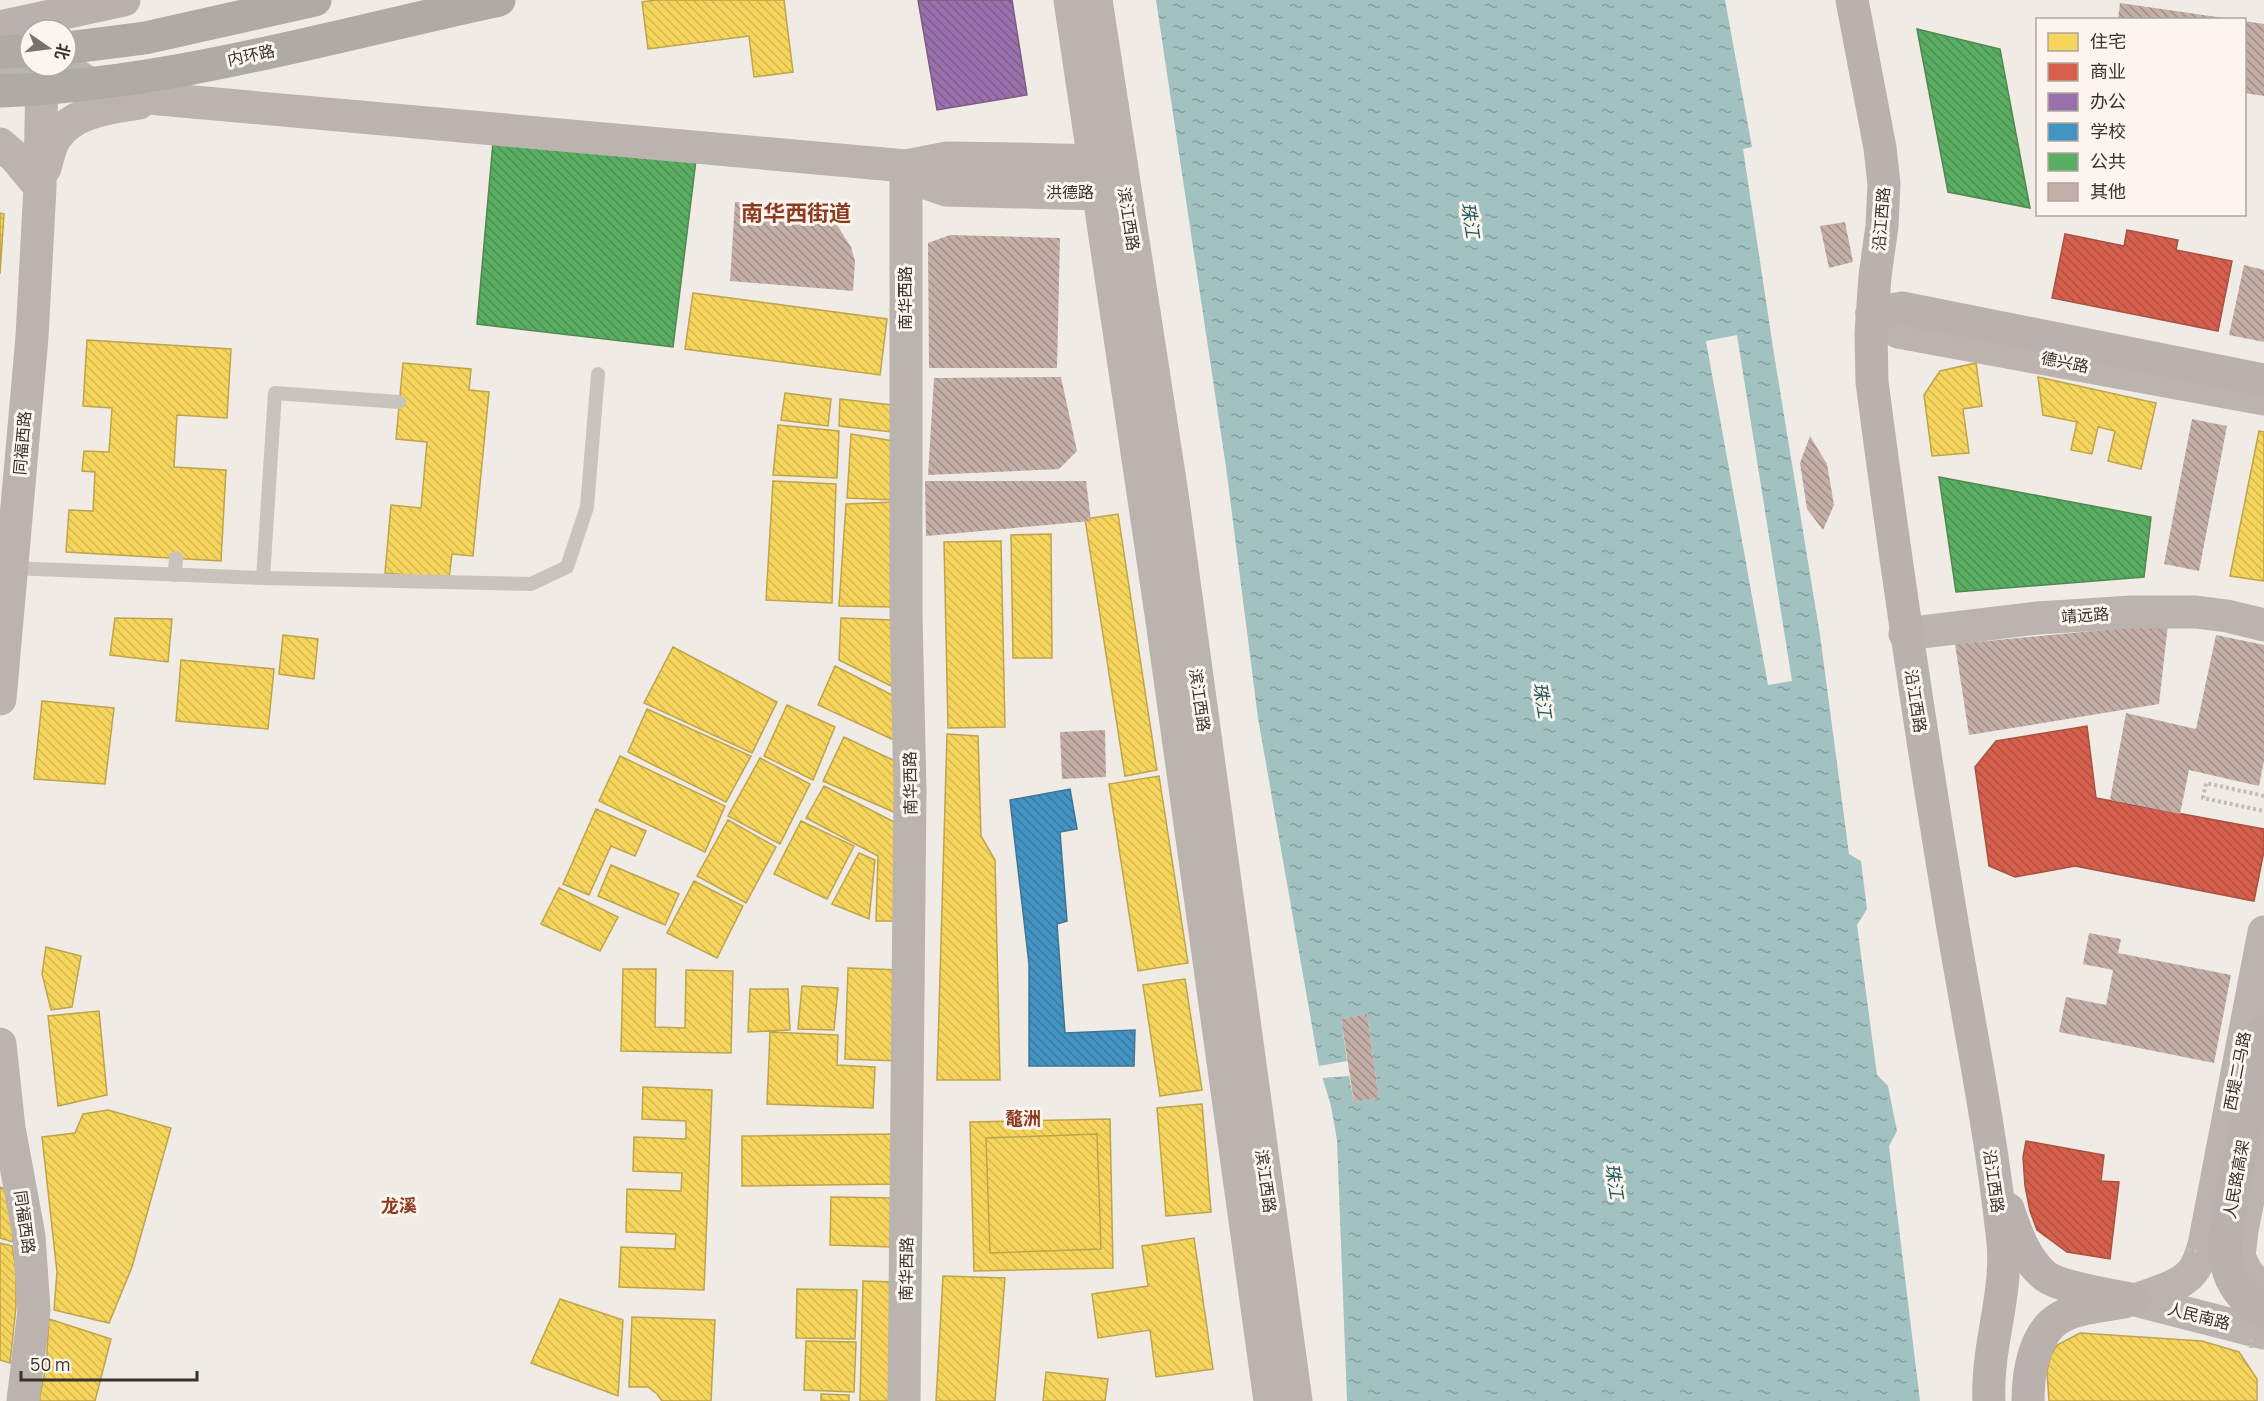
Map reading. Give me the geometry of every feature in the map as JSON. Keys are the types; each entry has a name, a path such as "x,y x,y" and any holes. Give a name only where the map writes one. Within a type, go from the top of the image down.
{"highway":[{"path":"78,46 145,38 315,0"},
{"name":"内环路","path":"0,91 101,83 175,71 500,0"},
{"path":"0,52 18,51"}],"main road":[{"path":"38,18 41,0"},
{"path":"41,0 42,18"},
{"path":"0,11 48,0"},
{"path":"0,27 124,0"},
{"path":"160,99 152,97 136,86 131,81 127,67 133,36 141,26 151,20 241,0"},
{"name":"滨江西路","path":"1070,0 1178,542 1296,1401"},
{"name":"滨江西路","path":"1096,0 1106,177 1270,1401"},
{"name":"沿江西路","path":"1852,0 1880,148 1884,184 1882,226 1872,313 1870,351 1872,382 1905,634 1991,1156 2003,1245 2002,1285 1990,1362 1989,1401"},
{"path":"0,11 18,24"},
{"path":"0,76 18,62"},
{"name":"洪德路","path":"78,77 102,90 160,99 906,166 947,158 1106,177"},
{"path":"40,187 42,78"},
{"path":"40,187 55,138 67,124 85,114 160,99"},
{"path":"0,144 40,187"},
{"name":"南华西路","path":"904,1401 910,803 906,614 906,166"},
{"name":"同福西路","path":"0,699 11,568 8,509 32,337 40,187"},
{"path":"1872,313 1902,308 2264,380"},
{"name":"德兴路","path":"1872,313 1898,332 2264,399"},
{"name":"靖远路","path":"1905,634 2038,618 2131,612 2196,612 2227,616 2264,625"},
{"name":"西堤二马路","path":"2226,1226 2264,932"},
{"name":"人民路高架","path":"2264,1032 2231,1204 2226,1260 2232,1280 2240,1293 2252,1306 2264,1312"},
{"name":"同福西路","path":"0,1044 9,1128 30,1246 34,1310 23,1401"},
{"path":"2028,1401 2028,1385 2038,1346 2047,1329 2060,1318 2076,1312 2135,1300 2191,1274 2226,1226 2264,1121"},
{"path":"1991,1156 2017,1236 2034,1266 2045,1277 2072,1286 2135,1300"},
{"path":"2226,1226 2242,1264 2257,1285 2264,1290"},
{"name":"人民南路","path":"2135,1300 2264,1333"}],"lane":[{"path":"11,568 262,578 531,584 567,567 587,507 598,374"},
{"path":"262,578 275,393 399,402"},
{"path":"175,574 176,558"}],"path":[{"path":"2264,796 2206,783 2203,798 2264,811"}],"water":[{"name":"珠江","path":"1156,0 1725,0 1752,147 1743,149 1820,635 1849,854 1861,861 1867,909 1857,925 1877,1075 1888,1086 1897,1131 1889,1146 1920,1401 1347,1401 1337,1140 1331,1106 1319,1066 1258,718 1226,467"}],"pier":[{"path":"1737,335 1792,681 1768,685 1706,341"},
{"path":"1367,1014 1379,1098 1354,1102 1349,1076 1322,1078 1319,1066 1347,1061 1341,1019"}],"building: 住宅":[{"path":"656,0 784,0 793,72 754,77 749,36 648,49 642,2"},
{"path":"738,205 794,208 791,249 824,250 822,284 735,280"},
{"path":"0,213 4,214 0,274"},
{"path":"693,293 887,319 880,375 685,349"},
{"path":"87,340 231,349 227,418 177,415 174,467 226,470 221,561 66,552 69,510 93,511 95,472 82,471 84,451 109,452 112,408 83,406"},
{"path":"403,363 471,369 469,390 489,392 473,556 452,554 449,579 385,573 391,505 421,508 427,442 396,439"},
{"path":"1976,363 1982,406 1963,409 1969,453 1932,456 1924,395 1940,371"},
{"path":"2038,377 2156,403 2141,469 2108,461 2115,431 2098,427 2092,454 2071,450 2077,422 2043,415"},
{"path":"785,393 831,399 828,426 781,420"},
{"path":"840,399 892,405 892,432 839,426"},
{"path":"778,425 839,431 837,478 773,475"},
{"path":"2259,431 2264,432 2264,581 2230,576"},
{"path":"851,434 893,441 893,500 847,498"},
{"path":"773,481 836,484 832,603 766,600"},
{"path":"894,502 894,607 839,606 846,504"},
{"path":"1118,514 1157,770 1125,776 1085,519"},
{"path":"1051,534 1052,658 1013,658 1011,535"},
{"path":"1001,541 1005,727 948,728 944,542"},
{"path":"115,618 172,619 168,662 110,655"},
{"path":"841,618 892,620 893,687 839,660"},
{"path":"283,635 318,639 314,679 279,674"},
{"path":"673,647 777,702 752,753 644,703"},
{"path":"181,660 274,669 268,729 176,721"},
{"path":"835,666 896,697 894,740 818,705"},
{"path":"42,701 114,708 105,784 34,779"},
{"path":"787,705 835,727 813,780 764,756"},
{"path":"647,709 751,756 726,802 628,752"},
{"path":"947,734 978,736 981,836 995,860 1000,1080 937,1080"},
{"path":"844,737 895,761 896,813 823,781"},
{"path":"620,756 725,806 705,852 599,801"},
{"path":"760,758 810,784 780,844 728,816"},
{"path":"1159,776 1188,963 1138,971 1109,784"},
{"path":"824,786 898,824 898,921 876,921 878,856 806,818"},
{"path":"596,809 646,831 635,856 611,846 589,895 563,884"},
{"path":"728,820 776,847 746,903 697,876"},
{"path":"801,821 854,846 827,899 774,874"},
{"path":"859,853 875,860 869,919 832,904"},
{"path":"611,865 679,894 665,925 598,896"},
{"path":"694,881 743,906 717,958 667,933"},
{"path":"559,888 618,917 600,951 541,924"},
{"path":"46,947 81,956 72,1007 51,1010 42,974"},
{"path":"848,968 901,970 898,1061 845,1059"},
{"path":"623,969 656,969 655,1027 685,1028 686,970 733,971 731,1053 621,1051"},
{"path":"1185,979 1202,1090 1160,1096 1143,985"},
{"path":"802,986 838,988 834,1030 798,1029"},
{"path":"750,989 788,989 790,1030 748,1032"},
{"path":"99,1011 107,1095 58,1106 48,1016"},
{"path":"770,1032 838,1035 837,1065 875,1067 873,1108 767,1104"},
{"path":"643,1087 712,1090 704,1290 619,1287 621,1247 675,1249 676,1234 626,1232 627,1189 681,1191 682,1173 633,1171 634,1137 686,1139 686,1121 642,1119"},
{"path":"1202,1104 1211,1212 1166,1216 1157,1108"},
{"path":"108,1110 171,1128 132,1267 109,1323 54,1310 57,1272 42,1137 75,1133 83,1114"},
{"path":"1110,1119 1113,1268 974,1271 970,1122"},
{"path":"895,1134 895,1184 742,1186 742,1136"},
{"path":"1097,1134 1101,1249 990,1253 986,1138"},
{"path":"0,1187 12,1192 13,1242 0,1238"},
{"path":"831,1197 894,1198 893,1247 830,1245"},
{"path":"1194,1238 1213,1369 1156,1377 1150,1330 1098,1338 1092,1294 1148,1286 1142,1246"},
{"path":"0,1243 12,1246 16,1269 16,1307 10,1363 0,1360"},
{"path":"943,1276 1005,1278 995,1401 936,1401"},
{"path":"863,1281 895,1282 892,1401 860,1401"},
{"path":"797,1289 857,1290 855,1339 796,1338"},
{"path":"560,1299 623,1320 618,1396 531,1363"},
{"path":"632,1317 715,1320 711,1401 662,1401 648,1387 629,1387"},
{"path":"49,1319 111,1339 95,1401 39,1401 46,1366"},
{"path":"2080,1333 2202,1341 2239,1352 2257,1379 2257,1401 2049,1401 2047,1371 2051,1355 2057,1345"},
{"path":"806,1341 856,1342 854,1392 804,1390"},
{"path":"1046,1372 1108,1379 1105,1401 1043,1401"},
{"path":"821,1394 849,1395 849,1401 821,1401"}],"building: 商业":[{"path":"2127,230 2178,240 2176,250 2232,261 2218,331 2052,298 2065,234 2124,246"},
{"path":"2087,726 2096,798 2264,829 2264,851 2254,901 2075,866 2015,877 1989,866 1975,767 1996,741"},
{"path":"2026,1141 2104,1155 2101,1181 2119,1182 2110,1259 2067,1252 2037,1230 2025,1186 2023,1157"}],"building: 办公":[{"path":"918,0 1012,0 1027,95 937,110"}],"building: 学校":[{"path":"1070,789 1077,829 1060,832 1067,921 1057,924 1065,1033 1135,1030 1134,1066 1029,1066 1029,964 1010,800"}],"building: 公共":[{"path":"1917,29 2000,49 2030,208 1948,192"},
{"path":"493,142 696,160 673,347 477,324"},
{"path":"1939,477 2151,517 2144,577 1956,592"}],"building: 其他":[{"path":"2120,3 2224,18 2118,18"},
{"path":"2246,21 2264,24 2264,96 2246,93"},
{"path":"735,202 809,205 835,222 851,247 855,261 853,291 730,281"},
{"path":"1845,222 1853,262 1829,268 1820,226"},
{"path":"950,235 1060,238 1057,368 929,368 928,243"},
{"path":"2244,265 2264,270 2264,342 2229,335"},
{"path":"1061,377 1077,451 1059,469 928,475 934,378"},
{"path":"2192,419 2227,426 2199,571 2164,564"},
{"path":"1810,436 1827,464 1834,505 1823,530 1807,509 1800,463"},
{"path":"925,481 1086,481 1091,521 926,536"},
{"path":"2168,624 2159,704 1969,735 1955,644"},
{"path":"2216,635 2264,645 2264,761 2259,786 2189,770 2180,814 2110,800 2126,713 2196,729"},
{"path":"1105,730 1106,777 1062,779 1060,732"},
{"path":"2089,933 2121,939 2118,953 2231,975 2214,1063 2059,1032 2066,997 2106,1005 2113,970 2083,964"},
{"path":"1367,1014 1379,1098 1354,1102 1341,1019"}],"district":[{"name":"南华西街道","path":"796,213"},
{"name":"鼇洲","path":"1023,1119"},
{"name":"龙溪","path":"399,1206"}]}
